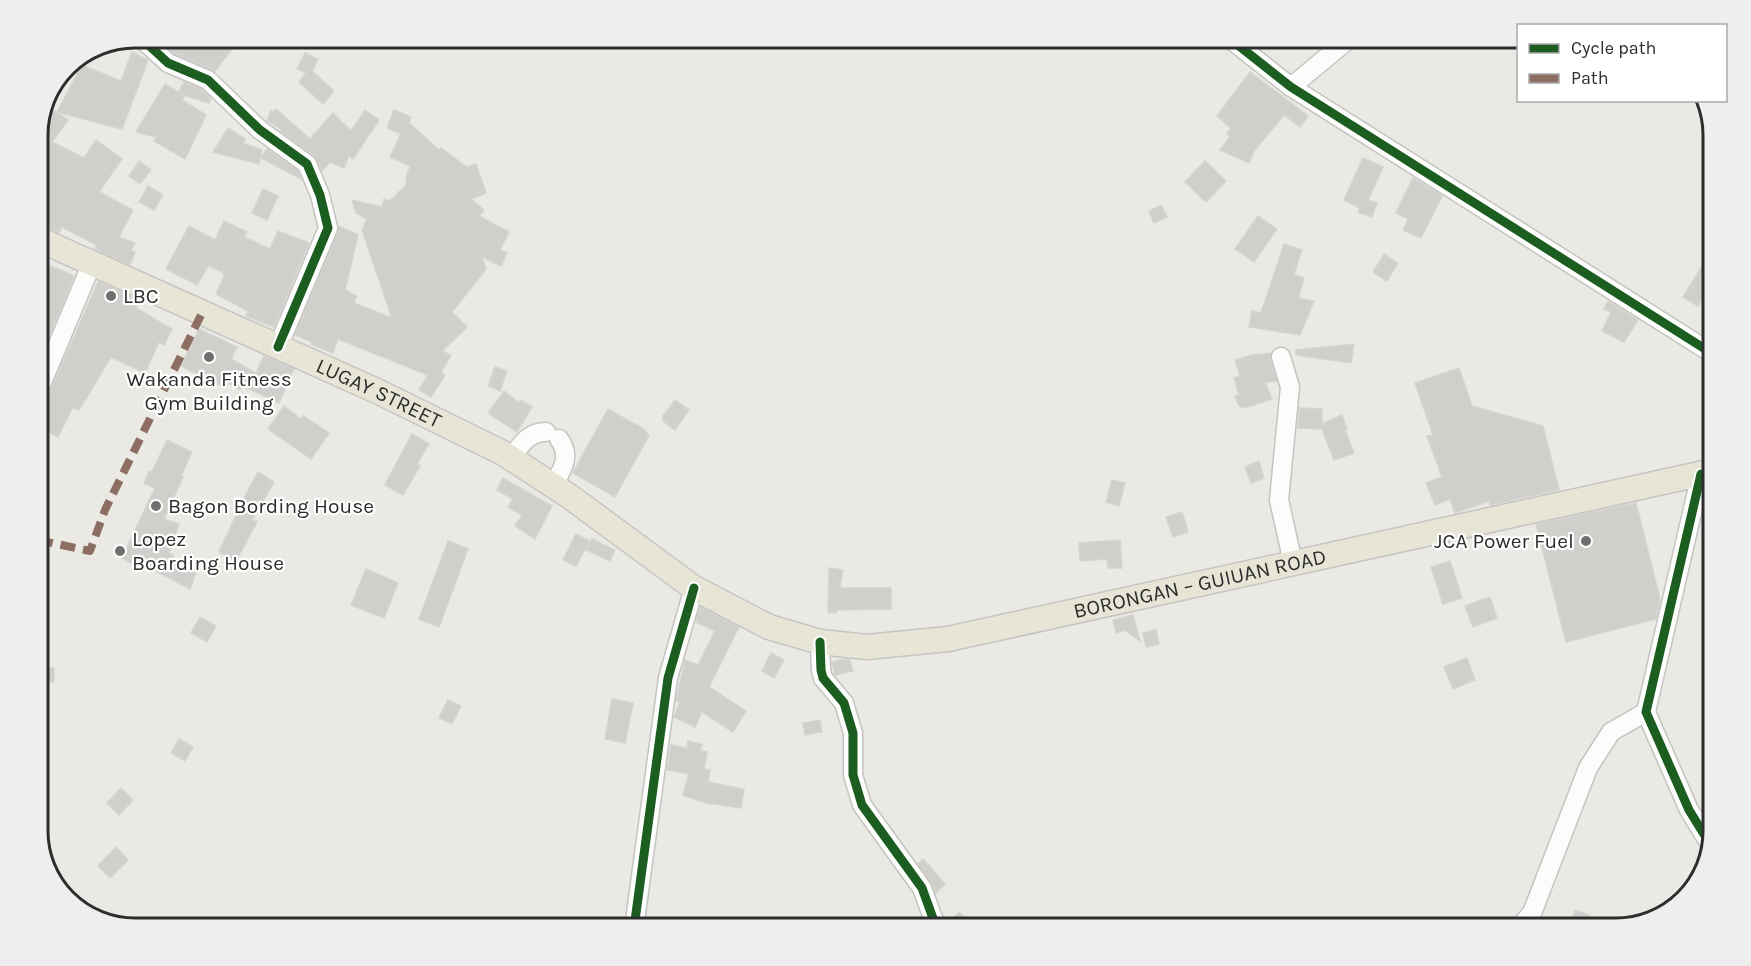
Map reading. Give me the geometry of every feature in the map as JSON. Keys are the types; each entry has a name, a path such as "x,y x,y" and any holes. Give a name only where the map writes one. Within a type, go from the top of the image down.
{"main road":[{"name":"LUGAY STREET","path":"48,243 379,392 511,459 553,486 694,588"},
{"name":"BORONGAN – GUIUAN ROAD","path":"694,588 770,627 820,642 867,647 948,639 1703,474"}],"street":[{"path":"152,48 168,63 208,80 260,130 307,164 320,195 328,228 278,347"},
{"path":"1242,48 1291,87 1703,348"},
{"path":"1291,87 1338,48"},
{"path":"48,368 92,263"},
{"path":"1281,357 1290,387 1280,501 1293,563"},
{"path":"511,459 528,437 540,432 553,436 565,451 566,459 553,486"},
{"path":"1703,489 1646,712 1689,810 1703,832"},
{"path":"635,918 668,678 694,588"},
{"path":"820,642 823,678 844,703 854,733 853,775 862,805 922,888 933,918"},
{"path":"1528,918 1532,913 1588,768 1611,732 1646,712"}],"building":[{"path":"169,48 233,48 215,71 174,53"},
{"path":"132,52 148,60 122,129 57,112 83,66 121,81"},
{"path":"305,53 318,59 312,71 334,91 323,104 299,82 306,73 297,69"},
{"path":"1250,72 1308,116 1300,127 1284,115 1254,151 1249,163 1220,150 1230,137 1227,134 1231,128 1217,116"},
{"path":"184,82 202,90 211,99 209,103 178,93"},
{"path":"165,84 184,96 182,100 206,115 185,159 154,141 156,137 136,132"},
{"path":"276,109 310,139 333,113 351,131 365,110 379,120 353,159 349,155 344,168 330,162 322,171 314,155 267,121 271,110 274,112"},
{"path":"53,110 68,120 52,142 84,158 96,140 122,159 99,192 133,210 119,237 135,243 131,251 135,252 130,265 95,249 97,245 62,227 59,233 48,228 48,129"},
{"path":"394,110 411,117 409,123 439,150 441,148 467,167 476,164 486,193 471,199 484,210 479,216 509,232 500,250 507,253 501,266 482,257 486,269 452,312 467,327 442,351 451,355 441,373 445,375 431,397 419,390 428,375 338,339 333,353 295,335 339,226 358,235 345,290 357,296 354,303 392,318 362,230 367,219 356,213 352,200 382,207 384,199 390,201 406,185 407,173 411,166 390,157 401,134 387,128"},
{"path":"228,128 245,139 243,143 262,150 259,164 213,152"},
{"path":"267,149 298,171 301,179 261,158"},
{"path":"1363,158 1383,167 1368,200 1377,203 1372,217 1358,212 1360,208 1344,200"},
{"path":"139,161 151,170 140,184 129,176"},
{"path":"1205,161 1226,181 1206,202 1185,182"},
{"path":"1413,178 1442,196 1421,238 1403,230 1408,219 1396,213"},
{"path":"148,186 163,195 154,210 139,202"},
{"path":"263,189 278,196 267,220 252,213"},
{"path":"1161,205 1167,217 1154,223 1149,211"},
{"path":"1258,216 1277,229 1254,262 1235,249"},
{"path":"224,221 247,232 244,237 270,249 278,231 309,243 274,327 246,316 248,311 216,294 225,274 209,265 197,285 166,269 189,226 215,240"},
{"path":"1284,244 1302,250 1294,274 1304,278 1298,298 1314,301 1300,335 1249,327 1252,311 1261,313"},
{"path":"1384,254 1398,263 1387,281 1373,272"},
{"path":"1703,264 1703,298 1698,306 1683,297"},
{"path":"48,265 74,276 50,334 48,333"},
{"path":"98,282 140,300 136,308 172,329 164,345 159,342 145,373 111,357 79,410 73,407 58,437 48,432 48,396"},
{"path":"1608,301 1638,320 1624,342 1602,331 1611,312 1604,309"},
{"path":"199,329 237,347 231,359 256,373 264,356 294,369 279,403 243,386 240,390 222,379 219,385 181,366"},
{"path":"1354,344 1351,363 1296,355 1296,350"},
{"path":"1271,353 1270,360 1277,381 1265,382 1272,399 1245,408 1239,406 1235,396 1239,395 1234,378 1240,376 1235,360"},
{"path":"495,367 507,371 500,391 488,386"},
{"path":"1459,368 1472,406 1543,426 1559,490 1490,505 1489,501 1455,513 1450,499 1435,505 1426,483 1442,477 1427,436 1433,435 1415,383"},
{"path":"504,391 519,403 521,400 532,407 517,432 488,413"},
{"path":"675,400 689,410 675,430 663,421 663,416"},
{"path":"284,406 301,419 303,416 329,433 311,459 268,429"},
{"path":"1299,408 1322,409 1322,424 1342,415 1354,453 1334,460 1322,429 1298,428"},
{"path":"608,409 644,429 649,435 615,497 573,473"},
{"path":"412,434 429,444 417,464 420,466 403,495 385,485"},
{"path":"167,440 192,452 164,519 179,524 169,553 174,556 171,562 196,573 190,589 138,562 136,566 122,558 155,488 144,483 149,471 152,472"},
{"path":"1259,461 1264,478 1251,483 1245,467"},
{"path":"258,472 274,482 252,520 257,522 236,561 219,552"},
{"path":"503,478 552,506 535,539 515,526 522,515 508,507 513,499 497,490"},
{"path":"1112,480 1125,483 1119,506 1106,502"},
{"path":"1636,503 1660,599 1656,619 1566,642 1536,524"},
{"path":"1182,512 1188,532 1173,537 1166,517"},
{"path":"576,534 589,541 576,566 563,560"},
{"path":"592,539 615,550 610,561 586,550"},
{"path":"1120,540 1122,568 1108,568 1107,559 1080,561 1079,543"},
{"path":"448,541 468,549 439,627 419,619"},
{"path":"1450,561 1462,598 1443,604 1431,567"},
{"path":"829,568 843,570 840,588 891,588 891,609 828,612"},
{"path":"366,569 398,583 384,618 351,605"},
{"path":"1490,597 1497,618 1473,627 1465,606"},
{"path":"700,607 739,627 709,687 746,711 733,732 702,712 695,727 674,717 680,702 676,700 685,660 698,665 715,631 696,622"},
{"path":"1133,615 1140,641 1125,630 1116,633 1113,620"},
{"path":"200,617 216,626 207,642 191,633"},
{"path":"1156,630 1159,644 1146,647 1143,633"},
{"path":"771,653 784,660 774,678 762,671"},
{"path":"1467,658 1475,680 1453,689 1444,667"},
{"path":"850,660 853,671 835,675 832,662"},
{"path":"48,668 54,668 54,682 48,682"},
{"path":"612,699 633,703 625,743 605,739"},
{"path":"448,700 461,706 452,724 439,718"},
{"path":"820,720 822,732 805,735 803,723"},
{"path":"179,739 193,747 185,761 171,753"},
{"path":"688,741 702,744 700,751 707,752 704,769 710,770 708,782 744,789 741,808 706,803 683,795 689,774 667,770 671,745 687,748"},
{"path":"121,788 133,800 119,815 107,803"},
{"path":"116,847 128,860 110,878 98,866"},
{"path":"923,859 945,884 936,893 918,864"},
{"path":"1575,910 1589,915 1589,918 1573,918"},
{"path":"959,912 965,918 954,918"}],"marked path":[{"path":"48,542 90,551 105,510 202,313"}],"cycle path":[{"path":"152,48 168,63 208,80 260,130 307,164 320,195 328,228 278,347"},
{"path":"1242,48 1291,87 1703,348"},
{"path":"1701,474 1646,712 1689,810 1703,832"},
{"path":"635,918 668,678 694,588"},
{"path":"820,642 823,678 844,703 853,733 853,775 862,805 922,888 933,918"}],"place":[{"name":"LBC","path":"111,296"},
{"name":"Wakanda Fitness Gym Building","path":"209,357"},
{"name":"Bagon Bording House","path":"156,506"},
{"name":"JCA Power Fuel","path":"1586,541"},
{"name":"Lopez Boarding House","path":"120,551"}]}
